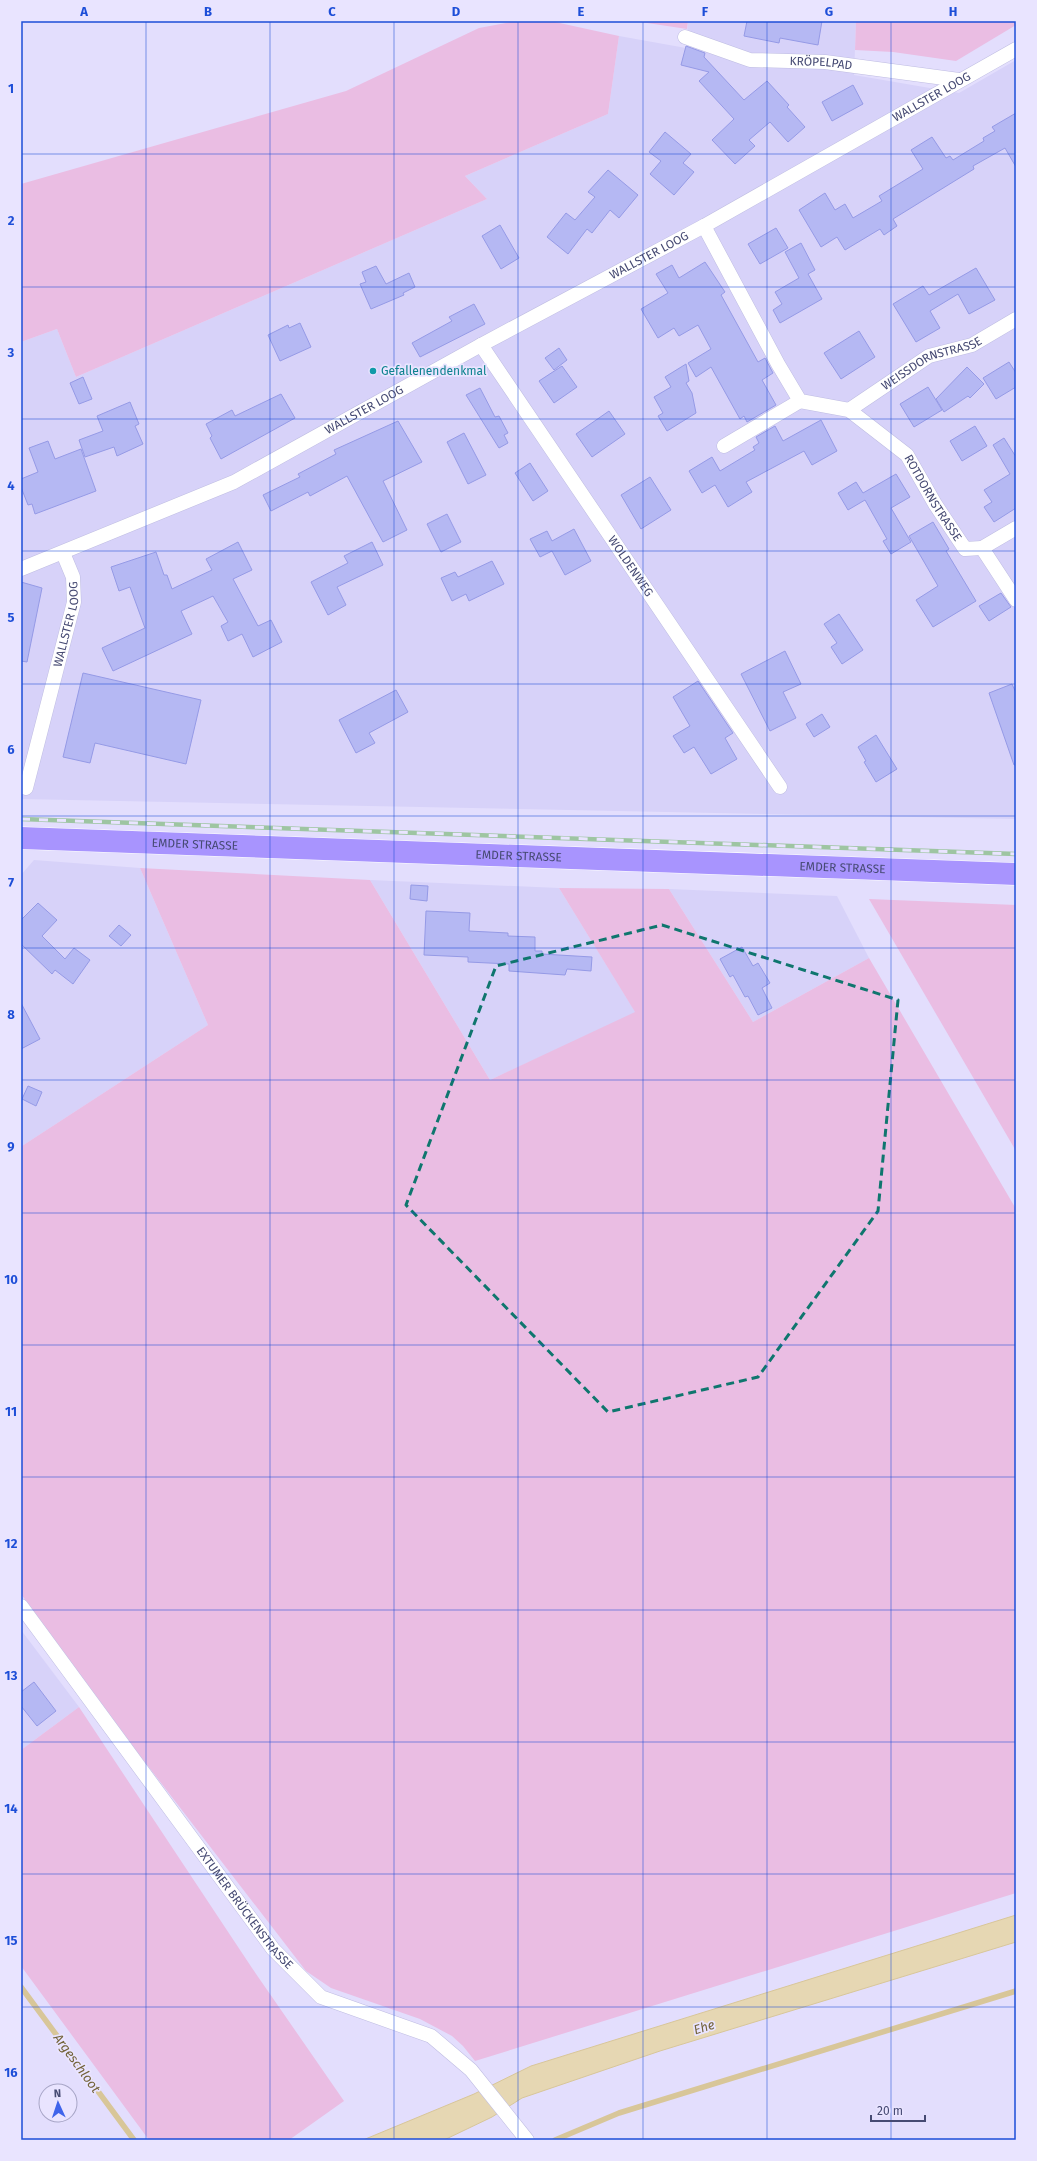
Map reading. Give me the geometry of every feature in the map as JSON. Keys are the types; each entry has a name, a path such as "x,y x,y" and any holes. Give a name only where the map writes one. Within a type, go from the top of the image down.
{"main road":[{"name":"EMDER STRASSE","path":"21,838 1016,874"}],"street":[{"name":"KRÖPELPAD","path":"685,37 750,60 825,62 960,80"},
{"name":"WALLSTER LOOG","path":"26,788 74,602 73,577 63,553 234,482 481,345 704,226 1016,49"},
{"path":"704,226 778,364 800,401 724,446"},
{"name":"WEISSDORNSTRASSE","path":"849,410 929,356 972,345 1016,319"},
{"name":"WOLDENWEG","path":"481,345 780,787"},
{"name":"ROTDORNSTRASSE","path":"800,401 849,410 907,455 935,504 965,548 982,548"},
{"path":"1016,528 982,548 1016,600"},
{"path":"21,569 63,553"},
{"name":"EXTUMER BRÜCKENSTRASSE","path":"21,1606 273,1949 321,1997 431,2036 471,2070 527,2140"}],"highlighted area":[{"path":"662,925 898,1000 878,1211 758,1377 608,1412 406,1205 496,966"}],"shaded area":[{"path":"516,21 555,22 619,36 608,114 465,176 487,199 76,377 57,329 21,342 21,184 346,91 479,28"},
{"path":"634,21 688,21 687,29"},
{"path":"688,21 856,21 854,75 959,93 1016,60 1016,819 21,799 21,342 57,329 76,377 487,199 465,176 608,114 619,36 686,48"},
{"path":"856,21 1016,21 1016,25 956,61 893,52 855,50"},
{"path":"34,860 140,868 208,1025 22,1146 21,875"},
{"path":"140,868 370,880 490,1080 635,1012 559,888 669,889 753,1022 869,958 1016,1209 1016,1893 475,2061 463,2046 452,2036 420,2019 331,1988 306,1971 141,1757 21,1594 21,1145 22,1146 208,1025"},
{"path":"370,880 559,888 636,1013 490,1080"},
{"path":"669,889 837,896 869,958 753,1022"},
{"path":"869,899 1016,905 1016,1151"},
{"path":"21,1630 79,1707 21,1750"},
{"path":"79,1707 252,1968 344,2101 289,2140 149,2140 21,1966 21,1750"}],"water":[{"name":"Ehe","path":"1016,1915 1016,1942 660,2051 522,2098 492,2117 444,2140 363,2140 474,2094 531,2066"}],"building":[{"path":"747,21 822,21 818,45 780,38 779,43 744,36"},
{"path":"686,46 705,53 704,57 744,100 767,81 789,105 787,107 805,127 788,142 770,122 749,140 755,146 735,164 712,140 734,119 699,81 709,72 681,65"},
{"path":"853,85 863,104 832,121 822,102"},
{"path":"1016,113 1016,167 1005,148 973,166 974,169 893,219 897,226 884,235 880,229 845,250 837,237 821,247 799,210 825,193 835,210 845,204 853,218 882,201 879,196 923,169 911,150 932,137 946,158 950,156 953,160 984,141 983,138 995,131 992,127"},
{"path":"665,132 691,154 683,163 694,172 674,195 650,174 661,161 649,152"},
{"path":"608,170 638,195 619,218 610,210 592,233 587,229 568,254 547,237 566,213 575,220 595,197 588,192"},
{"path":"500,225 519,258 501,269 482,236"},
{"path":"776,228 788,248 760,264 748,244"},
{"path":"801,243 815,270 808,274 822,299 780,323 773,310 782,304 775,292 799,278 785,252"},
{"path":"705,262 725,292 721,295 758,362 765,358 773,373 762,380 776,405 747,422 744,416 740,419 711,367 696,377 688,363 711,349 698,325 679,336 674,328 658,338 641,309 668,293 656,274 672,265 679,278"},
{"path":"376,266 386,284 409,273 415,287 403,293 404,295 371,309 360,284 366,282 362,272"},
{"path":"976,268 995,300 969,314 958,294 930,311 940,328 916,342 893,304 923,286 929,295"},
{"path":"474,304 485,324 420,357 412,343 452,321 449,317"},
{"path":"300,323 311,347 280,361 268,335 288,325 289,328"},
{"path":"859,331 875,357 841,379 824,353"},
{"path":"559,348 567,360 554,370 545,358"},
{"path":"1009,362 1016,373 1016,387 996,399 983,378"},
{"path":"686,364 689,381 686,383 692,393 696,413 667,431 658,416 663,413 654,397 671,387 665,377"},
{"path":"562,366 577,387 554,403 539,381"},
{"path":"967,367 984,384 970,398 968,396 944,412 936,399"},
{"path":"83,377 92,399 79,404 70,383"},
{"path":"928,387 942,410 914,427 900,404"},
{"path":"480,388 495,417 499,416 508,433 504,435 508,443 499,448 466,395"},
{"path":"281,394 295,418 221,459 210,438 212,436 206,424 232,410 235,416"},
{"path":"130,402 139,424 135,426 143,444 117,456 114,447 85,457 79,440 103,431 97,416"},
{"path":"609,411 625,434 592,457 576,434"},
{"path":"821,420 837,451 812,465 804,451 746,482 752,492 728,507 715,485 702,493 689,471 712,457 720,471 755,450 753,447 759,443 756,437 775,426 783,441"},
{"path":"398,421 422,462 383,481 407,530 383,542 347,476 310,496 308,492 271,511 263,495 300,477 298,474 336,454 334,450"},
{"path":"975,426 987,446 962,461 950,441"},
{"path":"464,433 486,475 468,484 447,442"},
{"path":"1004,438 1016,457 1016,508 994,522 984,507 992,502 984,490 1010,474 993,445"},
{"path":"48,441 55,459 81,449 96,491 35,514 32,504 28,505 21,487 21,479 38,472 29,448"},
{"path":"530,463 548,491 533,501 515,473"},
{"path":"896,474 910,497 891,508 911,542 891,554 883,541 887,539 865,500 848,510 838,493 856,482 863,493"},
{"path":"650,477 671,510 641,529 621,495"},
{"path":"447,514 461,542 441,552 427,524"},
{"path":"933,522 949,549 946,551 976,601 933,627 916,600 938,586 909,536"},
{"path":"574,529 591,561 565,575 552,551 540,557 530,539 547,531 552,541"},
{"path":"238,542 252,570 233,579 258,626 271,620 282,642 253,657 242,634 228,641 221,626 228,622 213,596 181,611 192,634 113,671 102,648 145,628 130,587 119,591 111,567 156,552 164,575 167,575 172,589 212,570 206,559"},
{"path":"372,542 383,565 337,587 346,605 328,615 311,582 348,563 344,556"},
{"path":"492,561 504,584 469,601 466,594 452,601 441,578 455,572 458,577"},
{"path":"21,582 42,588 27,662 21,661"},
{"path":"1001,593 1011,607 989,621 979,606"},
{"path":"839,614 863,650 842,664 831,647 837,643 824,624"},
{"path":"785,651 801,684 783,692 796,718 770,731 741,674"},
{"path":"83,673 201,700 186,764 95,743 90,763 63,757"},
{"path":"698,681 733,733 725,738 737,759 711,774 694,747 684,753 673,736 690,726 673,697"},
{"path":"1012,684 1016,693 1016,765 1014,765 989,693"},
{"path":"396,690 408,712 369,733 375,743 356,753 339,720"},
{"path":"822,714 830,727 814,737 806,724"},
{"path":"876,735 897,769 876,782 864,762 866,761 858,747"},
{"path":"411,885 428,886 427,901 410,899"},
{"path":"38,903 57,920 42,936 65,959 74,948 90,960 73,984 55,970 52,974 21,944 21,920"},
{"path":"426,911 470,913 469,931 508,933 508,936 535,937 535,951 542,951 542,954 592,957 591,971 567,969 565,975 509,971 509,964 468,962 468,957 424,955"},
{"path":"119,925 131,935 121,946 109,936"},
{"path":"742,947 753,966 758,963 770,983 762,988 772,1008 758,1015 748,996 745,997 733,975 730,977 720,959"},
{"path":"21,1003 40,1039 21,1049"},
{"path":"28,1086 42,1092 36,1106 22,1099"},
{"path":"34,1682 56,1711 37,1726 21,1706 21,1692"}],"waterway":[{"name":"Argeschloot","path":"21,1987 134,2140"},
{"path":"555,2140 619,2113 1016,1991"}],"railway":[{"path":"21,819 1016,854"}],"place":[{"name":"Gefallenendenkmal","path":"373,371"}]}
